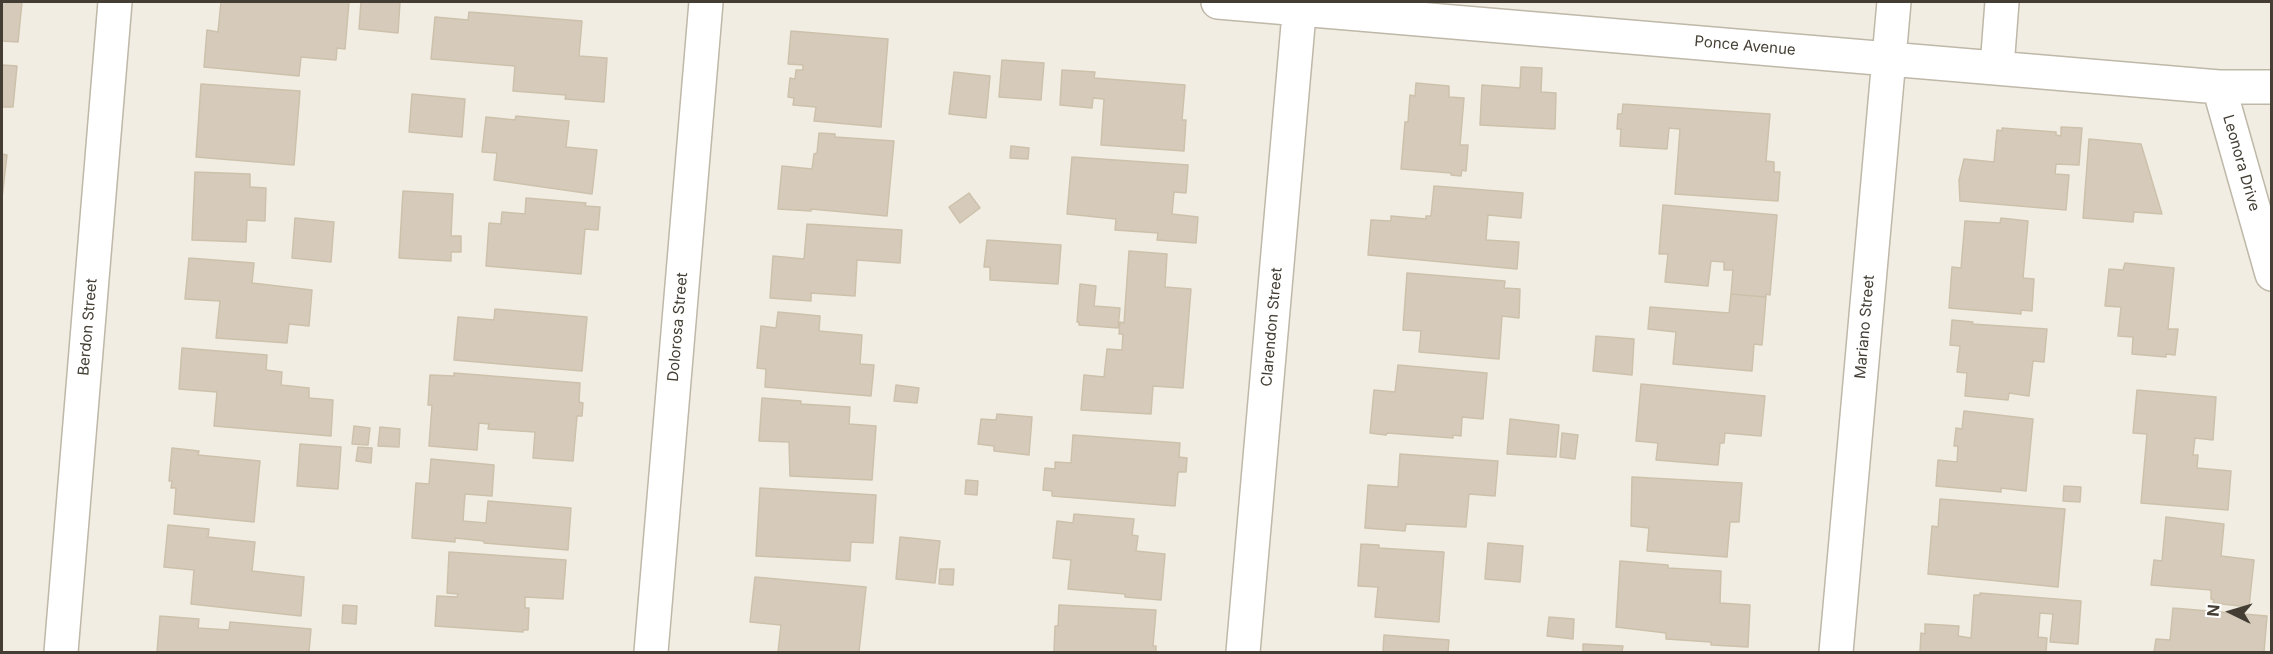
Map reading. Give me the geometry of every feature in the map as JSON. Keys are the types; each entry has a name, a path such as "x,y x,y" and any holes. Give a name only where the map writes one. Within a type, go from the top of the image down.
{"street":[{"name":"Berdon Street","path":"60,652 115,2"},
{"name":"Dolorosa Street","path":"651,652 706,2"},
{"name":"Ponce Avenue","path":"1218,2 1300,4 2219,87 2271,87"},
{"name":"Mariano Street","path":"1836,652 1894,2"},
{"path":"1997,68 2002,2"},
{"name":"Clarendon Street","path":"1243,652 1300,4"},
{"name":"Leonora Drive","path":"2219,87 2271,274"}],"building":[{"path":"2,2 22,2 18,42 2,41"},
{"path":"221,2 349,2 345,49 337,48 336,60 301,57 299,76 204,67 207,30 218,32"},
{"path":"361,2 400,2 398,33 359,29"},
{"path":"469,12 582,21 579,56 607,58 604,102 565,99 566,95 513,91 515,66 431,59 435,17 468,20"},
{"path":"791,31 888,39 881,127 814,121 816,107 793,105 794,98 788,97 790,78 795,79 796,70 803,70 803,65 788,64"},
{"path":"1002,60 1044,63 1041,100 999,97"},
{"path":"2,65 17,66 13,107 2,107"},
{"path":"1521,67 1542,68 1541,92 1556,93 1555,129 1480,125 1482,85 1520,88"},
{"path":"1062,70 1095,72 1094,78 1185,85 1182,120 1186,120 1184,151 1101,145 1104,99 1093,98 1092,108 1060,105"},
{"path":"954,72 990,76 986,118 949,114"},
{"path":"1416,83 1449,86 1449,97 1464,98 1460,145 1468,145 1466,171 1462,170 1461,176 1451,175 1451,173 1401,169 1405,122 1408,122 1410,95 1415,96"},
{"path":"201,84 300,91 294,165 196,157"},
{"path":"412,94 465,99 462,137 409,132"},
{"path":"1623,104 1770,114 1766,161 1774,162 1774,172 1780,172 1778,201 1675,194 1680,129 1669,128 1667,149 1620,146 1621,129 1617,129 1618,114 1622,114"},
{"path":"516,116 569,121 566,147 597,150 592,194 494,180 497,153 482,152 486,117 515,120"},
{"path":"2061,127 2082,128 2079,165 2056,164 2055,174 2069,175 2066,210 1960,201 1959,180 1964,159 1994,162 1997,130 2002,131 2002,128 2056,132 2056,135 2061,136"},
{"path":"819,133 835,134 835,137 894,141 887,216 811,209 811,211 778,209 782,166 812,169 814,154 817,153"},
{"path":"2089,139 2141,144 2162,214 2134,212 2133,222 2083,218"},
{"path":"1011,146 1029,148 1028,159 1010,158"},
{"path":"2,154 7,155 2,198"},
{"path":"1072,157 1188,165 1186,193 1174,192 1172,214 1198,217 1196,243 1157,240 1158,233 1115,230 1116,219 1067,214"},
{"path":"195,172 250,174 250,187 266,188 265,221 247,220 246,242 192,240"},
{"path":"1434,186 1523,193 1521,218 1488,215 1486,240 1519,242 1517,269 1368,255 1371,220 1391,221 1391,216 1426,219 1426,216 1431,216"},
{"path":"403,191 453,194 451,236 461,236 461,252 451,252 451,261 399,258"},
{"path":"969,193 980,208 960,223 949,207"},
{"path":"526,198 586,203 585,206 600,207 598,230 585,229 581,274 486,266 489,223 501,224 502,212 525,214"},
{"path":"1663,205 1777,215 1770,295 1766,294 1766,297 1731,294 1733,270 1724,270 1724,262 1711,261 1708,286 1665,282 1668,254 1659,254"},
{"path":"295,218 334,222 331,262 292,258"},
{"path":"2001,218 2028,221 2023,278 2034,279 2032,311 2021,310 2021,314 1949,308 1952,267 1961,268 1965,221 2000,223"},
{"path":"807,224 902,230 900,263 857,260 855,296 811,293 811,301 770,298 773,256 804,259"},
{"path":"987,240 1061,245 1058,284 990,280 990,267 984,267"},
{"path":"1129,251 1167,254 1165,287 1191,289 1183,388 1153,386 1151,414 1081,410 1084,375 1104,377 1107,349 1122,350 1123,334 1119,334 1120,322 1124,323"},
{"path":"189,258 254,263 252,283 312,290 309,326 289,324 287,343 216,338 220,301 185,299"},
{"path":"2125,263 2174,268 2168,329 2178,329 2175,355 2166,354 2166,357 2132,354 2133,337 2118,336 2121,307 2105,306 2109,269 2123,270"},
{"path":"1407,273 1505,281 1504,288 1520,289 1519,318 1502,316 1499,359 1419,352 1421,331 1403,330"},
{"path":"1080,284 1096,286 1094,306 1120,308 1118,328 1079,325 1077,322"},
{"path":"1731,294 1766,297 1762,345 1754,344 1752,371 1673,364 1676,332 1648,329 1650,307 1729,313"},
{"path":"495,309 587,317 582,371 454,360 458,317 494,320"},
{"path":"778,312 820,316 819,331 862,335 860,364 874,365 871,396 765,387 766,369 757,368 761,326 776,328"},
{"path":"1952,320 1973,322 1972,324 2047,329 2044,362 2033,361 2029,396 2009,393 2008,400 1965,396 1967,373 1957,372 1960,346 1950,345"},
{"path":"1596,336 1634,339 1632,375 1593,371"},
{"path":"182,348 267,355 266,370 282,372 281,385 309,388 309,398 333,400 331,436 214,426 217,392 179,389"},
{"path":"1398,365 1487,373 1483,419 1462,417 1461,436 1453,435 1453,438 1370,433 1374,390 1395,392"},
{"path":"454,373 580,383 579,402 583,403 582,416 577,416 573,461 533,458 535,432 488,429 489,424 479,423 477,450 429,446 432,405 428,405 430,375 454,376"},
{"path":"1641,384 1765,396 1761,436 1725,433 1724,443 1720,443 1718,465 1656,460 1658,443 1636,441"},
{"path":"896,385 919,388 917,403 894,401"},
{"path":"2137,390 2216,397 2213,440 2195,438 2193,455 2198,455 2197,468 2231,471 2228,510 2141,503 2147,434 2133,433"},
{"path":"762,398 801,401 801,404 850,407 849,424 876,426 872,480 790,476 789,442 759,441"},
{"path":"1964,411 2033,419 2026,491 2001,488 2001,492 1936,486 1938,460 1957,462 1958,446 1954,446 1956,428 1962,429"},
{"path":"997,414 1032,417 1029,455 994,451 994,446 978,444 981,419 996,420"},
{"path":"1510,419 1559,425 1556,457 1507,454"},
{"path":"354,426 370,428 368,445 352,444"},
{"path":"380,427 400,429 399,447 378,446"},
{"path":"1562,433 1578,435 1575,459 1560,457"},
{"path":"1073,435 1180,443 1179,457 1187,458 1186,472 1178,472 1175,506 1052,496 1052,491 1043,490 1045,468 1055,469 1055,462 1071,463"},
{"path":"300,444 341,447 338,489 297,486"},
{"path":"358,447 372,448 371,463 356,461"},
{"path":"172,448 199,451 198,455 260,461 254,522 174,514 176,488 171,488 172,481 169,481"},
{"path":"1400,454 1498,461 1495,496 1469,494 1466,527 1406,524 1405,531 1365,528 1368,485 1398,487"},
{"path":"431,459 494,465 492,496 465,494 463,521 486,523 488,501 571,508 568,550 484,543 484,541 455,538 455,542 412,538 416,483 429,484"},
{"path":"1632,477 1742,483 1739,522 1730,522 1727,557 1647,551 1649,528 1631,526"},
{"path":"966,480 978,481 977,495 965,494"},
{"path":"2064,486 2081,487 2080,502 2063,501"},
{"path":"760,488 876,495 873,543 851,542 850,561 756,556"},
{"path":"1940,499 2065,509 2058,587 1928,574 1932,526 1938,527"},
{"path":"1074,514 1134,519 1132,535 1138,536 1136,551 1165,554 1161,600 1068,589 1071,560 1053,558 1057,521 1073,523"},
{"path":"2166,517 2224,524 2221,556 2254,560 2249,607 2213,603 2211,590 2151,585 2154,560 2162,561"},
{"path":"168,525 209,529 208,537 255,542 252,571 304,577 301,616 191,604 194,570 164,567"},
{"path":"900,537 940,541 935,583 896,579"},
{"path":"1488,543 1523,546 1520,582 1485,579"},
{"path":"1361,544 1379,545 1379,548 1444,552 1439,622 1375,617 1378,587 1358,586"},
{"path":"449,552 566,560 563,599 525,597 525,608 529,608 528,630 523,630 523,632 435,626 437,596 457,597 458,594 447,593"},
{"path":"1620,561 1668,565 1668,568 1721,571 1720,603 1750,605 1748,647 1666,639 1666,633 1616,627"},
{"path":"940,569 954,569 953,585 939,584"},
{"path":"755,577 866,587 859,652 778,652 781,625 750,622"},
{"path":"1980,593 2081,601 2078,644 2050,642 2053,614 2040,613 2038,637 2047,638 2046,652 1920,652 1921,633 1925,634 1925,624 1959,626 1958,636 1971,638 1974,595 1980,595"},
{"path":"343,605 357,606 356,624 342,623"},
{"path":"1059,605 1156,610 1153,646 1156,646 1156,652 1054,652"},
{"path":"2173,608 2267,616 2264,652 2154,652 2156,639 2170,640"},
{"path":"160,616 199,619 198,628 229,630 230,622 311,629 309,652 157,652"},
{"path":"1549,617 1574,619 1573,639 1547,636"},
{"path":"1384,635 1449,640 1448,652 1383,652"},
{"path":"1583,644 1623,646 1622,652 1583,652"}]}
